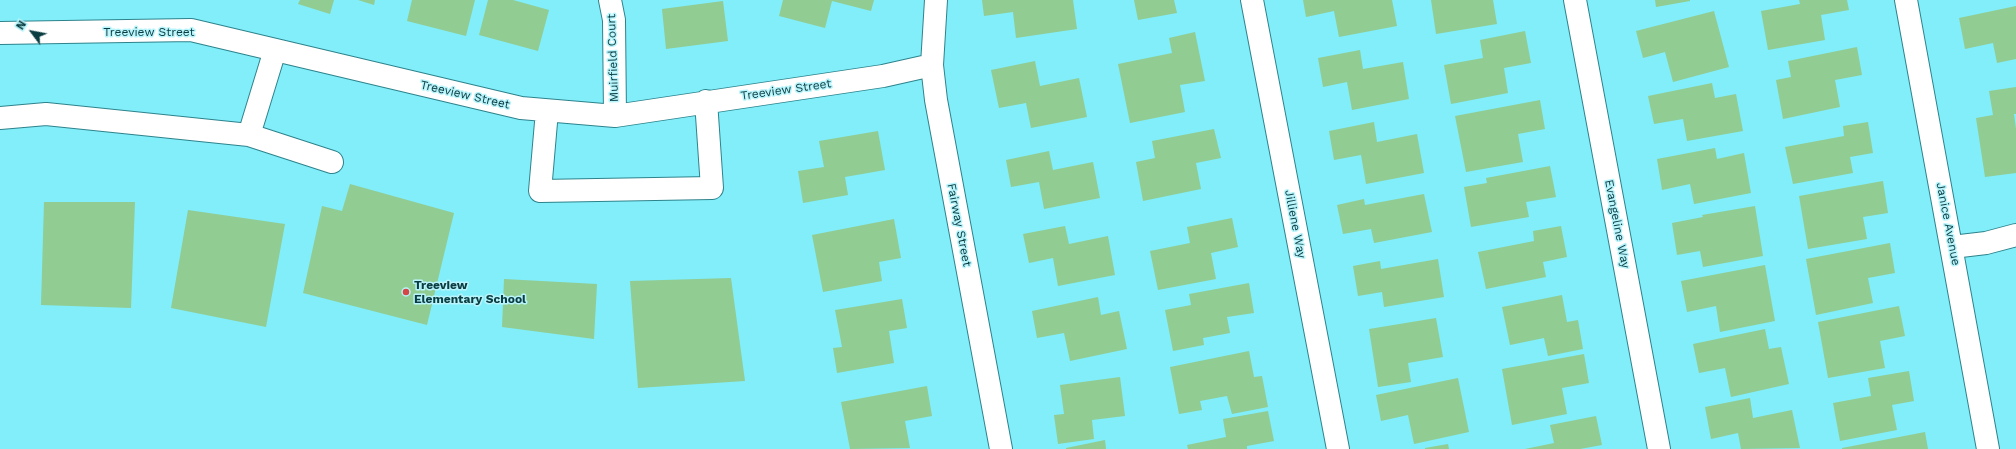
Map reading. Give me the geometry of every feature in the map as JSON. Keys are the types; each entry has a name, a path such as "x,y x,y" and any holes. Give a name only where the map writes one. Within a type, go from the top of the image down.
{"street":[{"name":"Muirfield Court","path":"610,0 614,20 615,116"},
{"name":"Fairway Street","path":"936,0 932,65 936,100 1001,449"},
{"name":"Jilliene Way","path":"1252,0 1338,449"},
{"name":"Evangeline Way","path":"1575,0 1659,449"},
{"name":"Janice Avenue","path":"1906,0 1988,449"},
{"name":"Treeview Street","path":"0,33 191,30 520,108 615,116 706,101 883,76 932,65"},
{"path":"249,135 275,50"},
{"path":"547,111 540,191 712,188 706,101"},
{"path":"0,118 46,114 249,135 332,162"},
{"path":"1952,247 1986,243 2016,236"}],"building":[{"path":"300,0 334,0 330,14 298,4"},
{"path":"358,0 375,0 374,5"},
{"path":"412,0 475,0 466,36 407,21"},
{"path":"488,0 513,0 549,10 538,51 479,35"},
{"path":"783,0 874,0 871,11 832,1 825,28 779,16"},
{"path":"982,0 1073,0 1077,29 1016,38 1013,12 984,16"},
{"path":"1134,0 1174,0 1177,13 1138,20"},
{"path":"1303,0 1392,0 1397,26 1339,37 1334,11 1306,17"},
{"path":"1431,0 1493,0 1497,24 1436,34"},
{"path":"1655,0 1690,0 1690,1 1656,7"},
{"path":"1799,0 1847,0 1849,10 1821,15 1825,40 1768,50 1761,11 1800,4"},
{"path":"723,1 728,41 666,49 662,9"},
{"path":"2016,6 2016,59 1997,63 1993,43 1965,49 1959,18"},
{"path":"1714,11 1729,67 1673,82 1665,52 1643,58 1636,31"},
{"path":"1525,31 1531,63 1504,68 1508,93 1451,104 1444,65 1483,58 1480,40"},
{"path":"1195,32 1205,81 1180,85 1185,112 1130,123 1118,64 1172,53 1169,38"},
{"path":"1857,47 1862,75 1835,80 1840,107 1783,119 1776,80 1791,77 1788,61"},
{"path":"1360,50 1363,69 1403,62 1409,99 1352,110 1347,82 1323,87 1318,58"},
{"path":"1035,61 1040,86 1079,78 1087,117 1031,128 1026,103 999,108 991,70"},
{"path":"1712,83 1715,98 1736,94 1743,131 1687,141 1683,119 1654,124 1648,96"},
{"path":"2016,87 2016,114 2014,114 2016,129 2016,173 1985,177 1976,118 1993,115 1989,91"},
{"path":"1540,100 1545,129 1518,134 1523,162 1466,172 1455,116"},
{"path":"1374,122 1377,142 1417,134 1424,173 1366,184 1361,155 1334,160 1329,131"},
{"path":"1868,122 1873,153 1850,157 1853,173 1793,184 1785,147 1844,136 1843,126"},
{"path":"1214,129 1221,158 1196,163 1201,189 1143,201 1136,162 1155,158 1152,141"},
{"path":"878,131 885,170 845,177 848,195 803,203 798,171 824,167 819,141"},
{"path":"1715,148 1717,159 1744,153 1751,193 1694,204 1690,184 1662,190 1657,159"},
{"path":"1049,151 1053,170 1093,162 1100,198 1044,209 1039,182 1011,187 1006,160"},
{"path":"1550,166 1556,197 1526,202 1529,217 1471,227 1464,187 1487,183 1486,178"},
{"path":"1883,181 1888,213 1863,217 1867,239 1808,249 1799,196"},
{"path":"350,184 454,213 427,325 303,293 322,206 342,211"},
{"path":"1424,194 1432,232 1374,243 1371,229 1343,234 1337,205 1364,199 1365,205"},
{"path":"44,202 135,202 131,308 41,305"},
{"path":"1755,206 1763,256 1703,267 1700,251 1677,255 1672,223 1703,217 1702,215"},
{"path":"188,210 285,224 266,327 171,308"},
{"path":"1232,218 1238,247 1211,253 1216,279 1158,290 1150,251 1190,243 1187,227"},
{"path":"894,219 901,258 879,262 882,281 823,292 812,235"},
{"path":"1065,226 1069,244 1108,236 1115,275 1058,286 1053,258 1029,263 1023,234"},
{"path":"1561,226 1567,257 1543,262 1546,277 1486,289 1478,252 1534,241 1533,231"},
{"path":"1890,243 1895,273 1868,278 1873,303 1816,315 1806,259"},
{"path":"1438,259 1444,297 1384,307 1382,292 1358,296 1353,266 1380,261 1381,269"},
{"path":"1765,265 1775,321 1720,332 1716,306 1687,312 1681,281"},
{"path":"731,278 745,381 638,388 630,281"},
{"path":"504,279 597,284 594,339 502,327"},
{"path":"1249,283 1254,313 1227,317 1230,333 1203,338 1204,345 1173,351 1165,310 1191,305 1189,294"},
{"path":"1562,295 1567,322 1578,320 1583,349 1548,356 1544,338 1510,345 1502,307"},
{"path":"1098,297 1101,315 1119,311 1127,349 1070,361 1064,333 1037,338 1032,311"},
{"path":"902,299 907,328 889,331 894,363 837,373 833,348 842,347 835,310"},
{"path":"1899,306 1905,336 1880,341 1885,368 1828,378 1818,322"},
{"path":"1436,318 1443,357 1408,363 1411,382 1378,387 1369,329"},
{"path":"1765,329 1769,349 1781,347 1789,384 1731,397 1725,368 1699,373 1693,344"},
{"path":"1249,351 1254,377 1262,376 1268,407 1232,414 1227,396 1200,401 1202,410 1179,414 1170,367"},
{"path":"1584,354 1589,383 1562,388 1567,414 1512,425 1502,369"},
{"path":"1909,371 1914,401 1892,405 1897,430 1840,441 1833,403 1871,396 1868,378"},
{"path":"1120,377 1125,416 1092,420 1094,439 1058,444 1054,415 1064,414 1060,385"},
{"path":"1458,378 1469,432 1414,444 1408,415 1381,421 1376,395"},
{"path":"927,386 932,416 905,421 910,448 850,449 841,402"},
{"path":"1750,398 1753,418 1792,410 1800,448 1741,449 1738,433 1711,439 1705,407"},
{"path":"1268,411 1274,441 1247,446 1247,449 1188,449 1187,445 1226,437 1223,419"},
{"path":"1596,416 1602,445 1580,449 1525,449 1554,443 1550,425"},
{"path":"1925,432 1928,449 1842,449 1842,448"},
{"path":"1105,440 1106,449 1066,449 1066,448"},
{"path":"1448,444 1449,449 1425,449 1425,448"}],"place":[{"name":"Treeview Elementary School","path":"406,292"}]}
